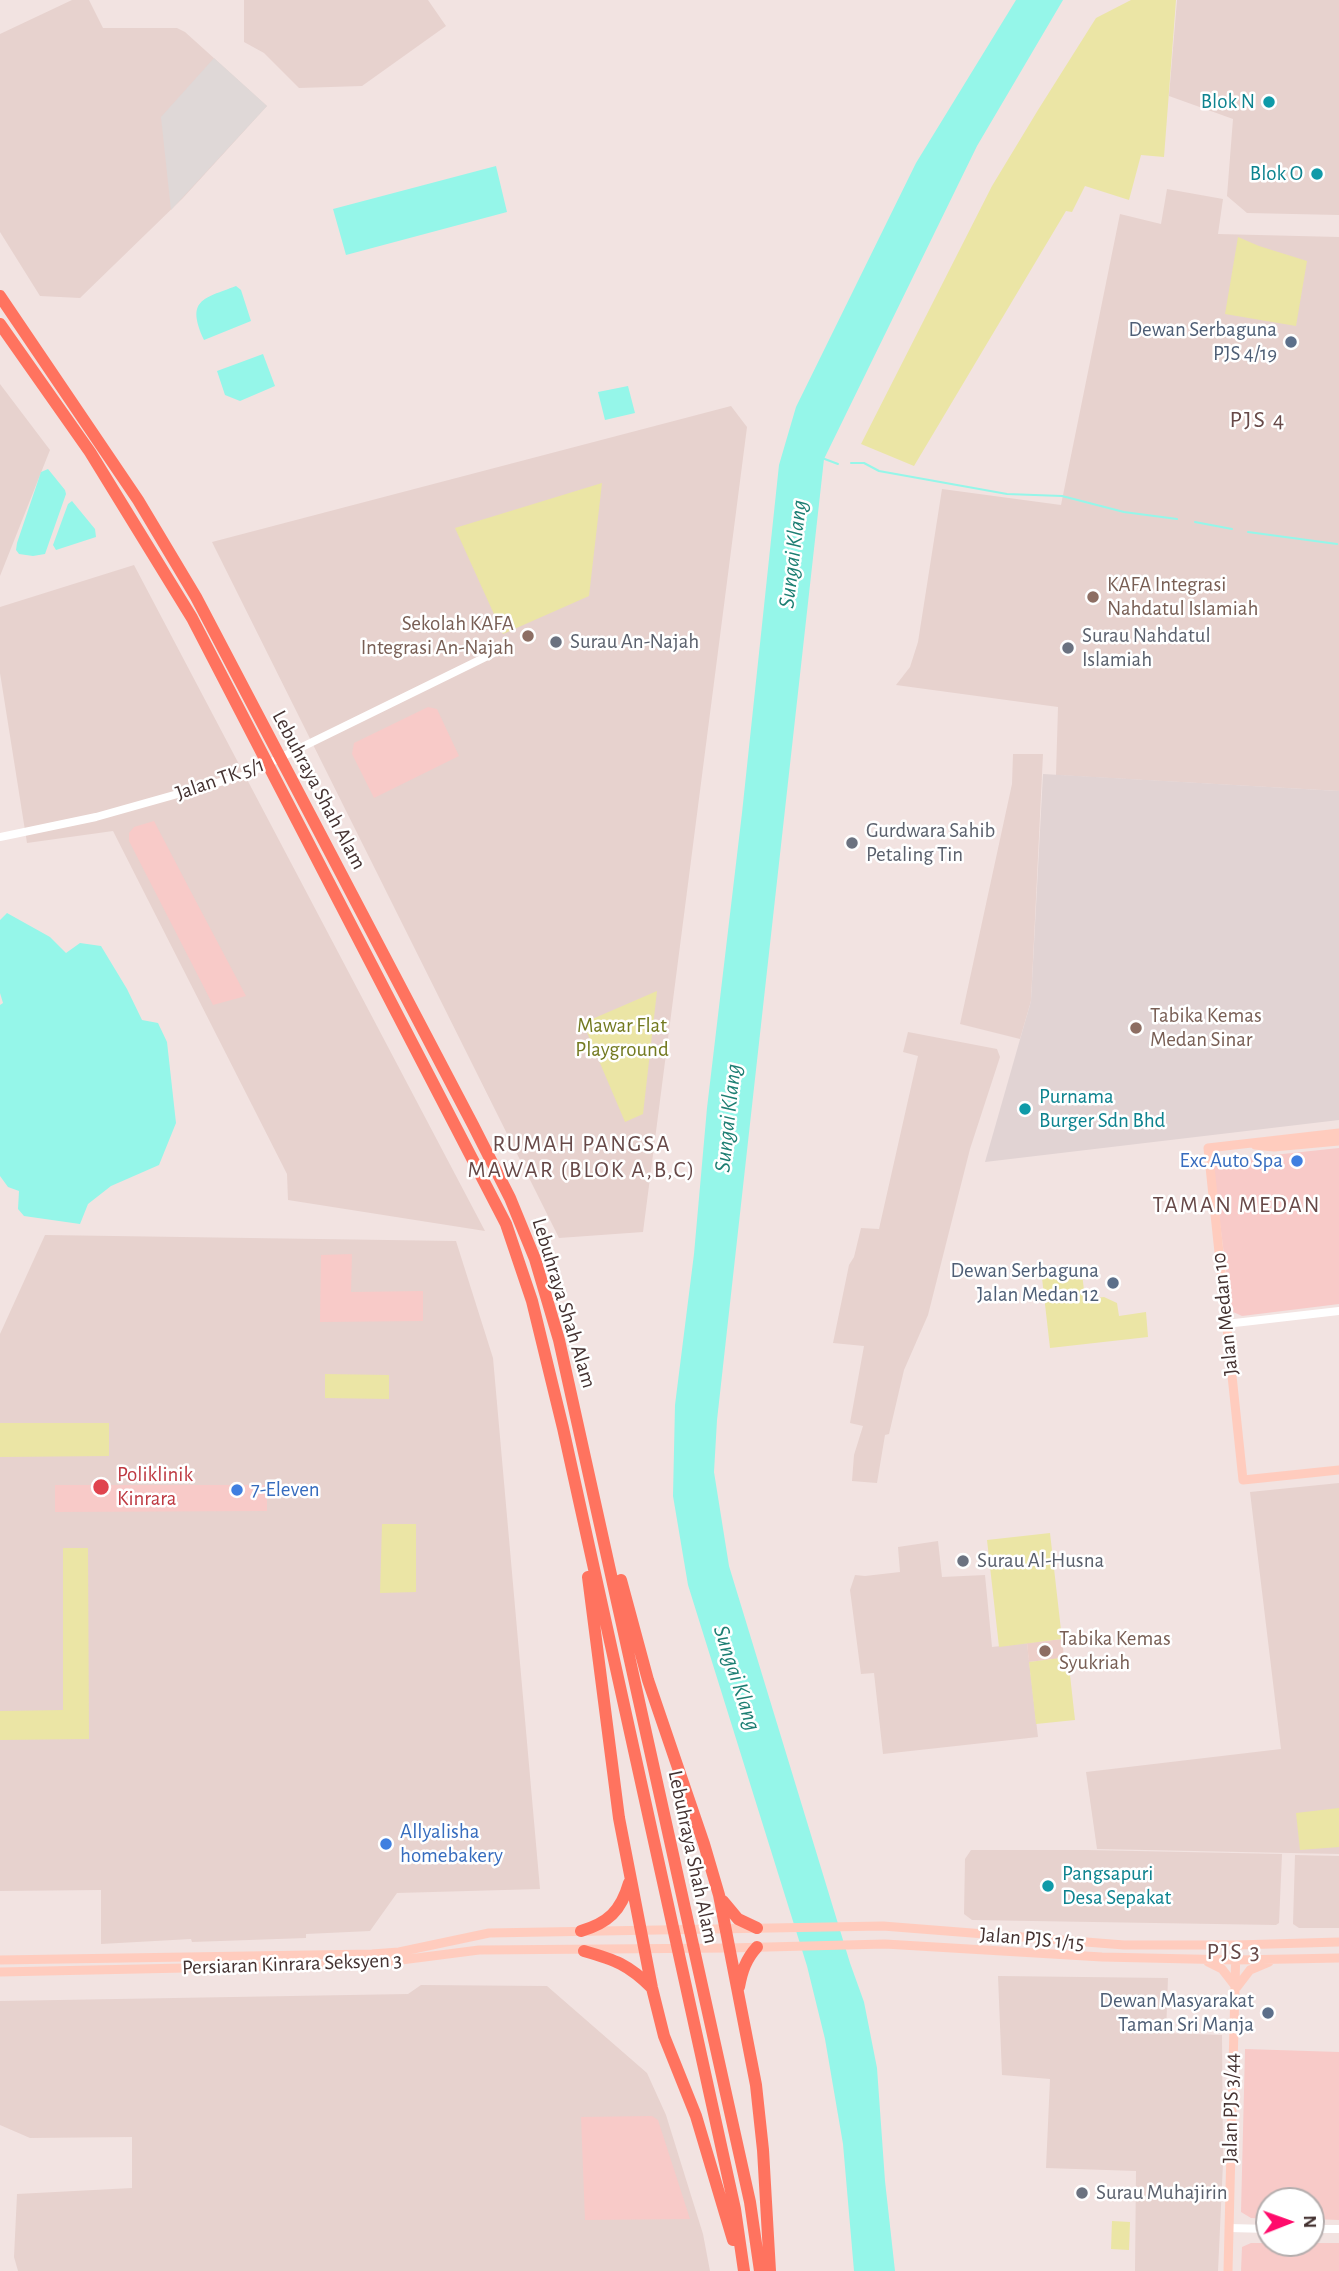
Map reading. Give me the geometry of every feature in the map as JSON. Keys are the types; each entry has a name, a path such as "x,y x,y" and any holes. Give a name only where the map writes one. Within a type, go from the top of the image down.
{"highway":[{"name":"Lebuhraya Shah Alam","path":"0,296 138,500 196,597 287,785 474,1125 510,1198 535,1259 559,1340 594,1491 747,2189 760,2271"},
{"name":"Lebuhraya Shah Alam","path":"0,324 90,452 267,747"},
{"name":"Lebuhraya Shah Alam","path":"287,785 506,1224 532,1301 735,2209 743,2271"},
{"path":"562,1427 594,1613 619,1818 652,1988 664,2036 696,2116 743,2271"},
{"path":"594,1491 648,1680 719,1895 756,2085 764,2161 770,2271"},
{"path":"580,1931 598,1926 620,1907 630,1881"},
{"path":"719,1895 731,1912 760,1928"},
{"path":"738,1992 748,1957 761,1947"},
{"path":"583,1951 616,1961 634,1970 652,1988"}],"main road":[{"path":"1253,1144 1339,1133"},
{"path":"1253,1144 1274,1147 1339,1141"},
{"name":"Jalan Medan 10","path":"1253,1144 1208,1148 1242,1480 1339,1470"},
{"name":"Jalan PJS 1/15","path":"580,1931 883,1926 1098,1944 1236,1945 1339,1942"},
{"name":"Persiaran Kinrara Seksyen 3","path":"0,1960 372,1954 399,1952 489,1933 580,1931"},
{"name":"Jalan PJS 1/15","path":"644,1949 885,1944 1102,1957 1236,1960 1339,1958"},
{"name":"Jalan PJS 3/44","path":"1228,2271 1236,1945"},
{"name":"Persiaran Kinrara Seksyen 3","path":"0,1972 370,1964 479,1951 644,1949"},
{"path":"1198,1959 1222,1969 1237,1989 1250,1970 1274,1960"},
{"path":"0,1966 49,1971"}],"street":[{"name":"Jalan TK 5/1","path":"0,837 96,817 245,775 504,648"},
{"path":"1226,1324 1339,1311"},
{"path":"1229,2228 1255,2229"}],"shaded area":[{"path":"72,0 89,0 103,28 177,28 185,32 267,106 183,198 80,298 40,296 0,232 0,34"},
{"path":"244,0 428,0 446,26 362,86 299,88 264,53 244,42"},
{"path":"1177,0 1339,0 1339,215 1247,213 1227,196 1233,119 1169,96"},
{"path":"214,58 267,106 171,210 161,117"},
{"path":"1167,189 1223,199 1218,234 1339,237 1339,791 1056,775 1058,707 896,685 910,667 918,642 942,489 1061,505 1120,214 1161,224"},
{"path":"0,384 50,450 0,576"},
{"path":"731,406 747,427 643,1232 559,1238 212,542"},
{"path":"134,565 485,1231 288,1200 287,1174 113,831 27,843 0,673 0,607"},
{"path":"428,707 437,709 459,756 374,798 352,754 354,743"},
{"path":"1013,754 1043,754 1031,1001 1020,1039 960,1024 1012,784"},
{"path":"1043,774 1339,791 1339,1120 985,1162 1031,1001"},
{"path":"154,821 246,996 213,1005 129,841 129,833 134,827"},
{"path":"908,1032 997,1049 1000,1057 970,1149 928,1315 904,1370 889,1434 885,1435 877,1483 852,1481 854,1455 863,1426 850,1423 864,1346 833,1343 849,1265 854,1257 861,1228 879,1229 918,1056 903,1052"},
{"path":"1339,1148 1339,1304 1242,1316 1231,1311 1213,1167 1217,1161"},
{"path":"45,1235 456,1241 493,1358 540,1889 397,1893 370,1931 306,1934 306,1938 192,1942 191,1939 101,1944 101,1890 0,1891 0,1334"},
{"path":"352,1254 351,1292 423,1291 423,1321 320,1322 321,1255"},
{"path":"1339,1483 1339,1854 1097,1849 1086,1772 1281,1749 1250,1492"},
{"path":"55,1485 264,1485 267,1488 267,1511 55,1512"},
{"path":"938,1541 942,1577 985,1575 992,1647 1027,1643 1038,1737 883,1754 874,1673 861,1674 850,1590 855,1575 900,1572 898,1547"},
{"name":"Tabika Kemas Syukriah","path":"1062,1639 1064,1658 1029,1662 1027,1643"},
{"name":"Pangsapuri Desa Sepakat","path":"971,1850 1282,1854 1279,1923 972,1920 964,1914 965,1859"},
{"path":"1295,1855 1339,1856 1339,1928 1299,1928 1293,1924"},
{"path":"998,1976 1168,1978 1166,2033 1222,2035 1223,2163 1218,2271 1135,2271 1136,2171 1046,2168 1050,2079 1002,2075"},
{"path":"421,1985 547,1986 647,2073 666,2115 703,2234 710,2271 18,2271 14,2257 17,2194 132,2188 132,2137 30,2138 0,2125 0,2001 408,1994"},
{"path":"1245,2049 1339,2052 1339,2220 1325,2220 1325,2187 1255,2187 1255,2218 1241,2212"},
{"path":"652,2116 658,2120 690,2219 585,2220 581,2117"},
{"path":"1255,2243 1255,2257 1325,2257 1325,2243 1339,2243 1339,2271 1241,2271 1242,2247"}],"green space":[{"path":"1131,0 1176,0 1164,157 1141,155 1129,200 1085,186 1072,212 1066,211 914,466 861,444 992,186 1038,110 1096,18"},
{"path":"1238,237 1307,261 1296,326 1225,314"},
{"path":"602,483 589,596 503,634 455,528"},
{"name":"Mawar Flat Playground","path":"657,991 643,1114 625,1122 583,1023"},
{"path":"1082,1273 1085,1299 1104,1297 1117,1303 1119,1316 1146,1312 1148,1337 1050,1348 1042,1278"},
{"path":"325,1374 389,1375 389,1399 325,1398"},
{"path":"0,1423 109,1423 109,1456 0,1457"},
{"path":"382,1524 416,1524 416,1592 380,1593"},
{"path":"1050,1533 1062,1639 999,1647 987,1540"},
{"path":"63,1548 88,1548 89,1739 0,1740 0,1711 63,1710"},
{"path":"1068,1657 1075,1720 1036,1724 1029,1662"},
{"path":"1339,1808 1339,1847 1300,1850 1296,1813"},
{"path":"1112,2221 1130,2222 1129,2250 1111,2249"}],"water":[{"name":"Sungai Klang","path":"1016,0 1063,0 977,146 824,459 717,1420 714,1472 729,1566 864,2002 877,2068 895,2271 854,2271 843,2144 825,2039 807,1966 688,1585 673,1496 675,1405 694,1254 707,1108 779,465 796,407 916,163"},
{"path":"496,166 507,212 346,255 333,209"},
{"path":"236,286 241,290 251,321 204,340 197,309 206,298"},
{"path":"263,354 275,386 240,401 225,395 217,371"},
{"path":"628,386 635,413 605,420 598,392"},
{"path":"48,469 66,494 45,554 19,554 16,550 17,543 41,472"},
{"path":"72,501 95,529 96,537 56,550 53,545 68,504"},
{"path":"7,913 50,937 66,953 80,943 101,946 142,1020 158,1023 167,1042 176,1123 159,1165 111,1186 88,1204 80,1224 24,1216 18,1209 19,1191 8,1187 0,1176 0,1005 3,1003 0,993 0,920"}],"waterway":[{"path":"822,458 838,464"},
{"path":"851,463 864,463 879,471 1007,494 1062,496 1124,512 1177,519"},
{"path":"1195,522 1232,529"},
{"path":"1248,532 1337,544"}],"place":[{"name":"Blok N","path":"1269,102"},
{"name":"Blok O","path":"1317,174"},
{"name":"Dewan Serbaguna PJS 4/19","path":"1291,342"},
{"name":"KAFA Integrasi Nahdatul Islamiah","path":"1093,597"},
{"name":"Sekolah KAFA Integrasi An-Najah","path":"528,636"},
{"name":"Surau An-Najah","path":"556,642"},
{"name":"Surau Nahdatul Islamiah","path":"1068,648"},
{"name":"Gurdwara Sahib Petaling Tin","path":"852,843"},
{"name":"Tabika Kemas Medan Sinar","path":"1136,1028"},
{"name":"Purnama Burger Sdn Bhd","path":"1025,1109"},
{"name":"Exc Auto Spa","path":"1297,1161"},
{"name":"Dewan Serbaguna Jalan Medan 12","path":"1113,1283"},
{"name":"Poliklinik Kinrara","path":"101,1487"},
{"name":"7-Eleven","path":"237,1490"},
{"name":"Surau Al-Husna","path":"963,1561"},
{"name":"Tabika Kemas Syukriah","path":"1045,1651"},
{"name":"Allyalisha homebakery","path":"386,1844"},
{"name":"Pangsapuri Desa Sepakat","path":"1048,1886"},
{"name":"Dewan Masyarakat Taman Sri Manja","path":"1268,2013"},
{"name":"Surau Muhajirin","path":"1082,2193"}],"district":[{"name":"PJS 4","path":"1258,420"},
{"name":"RUMAH PANGSA MAWAR (BLOK A,B,C)","path":"582,1157"},
{"name":"TAMAN MEDAN","path":"1237,1205"},
{"name":"PJS 3","path":"1234,1952"}]}
